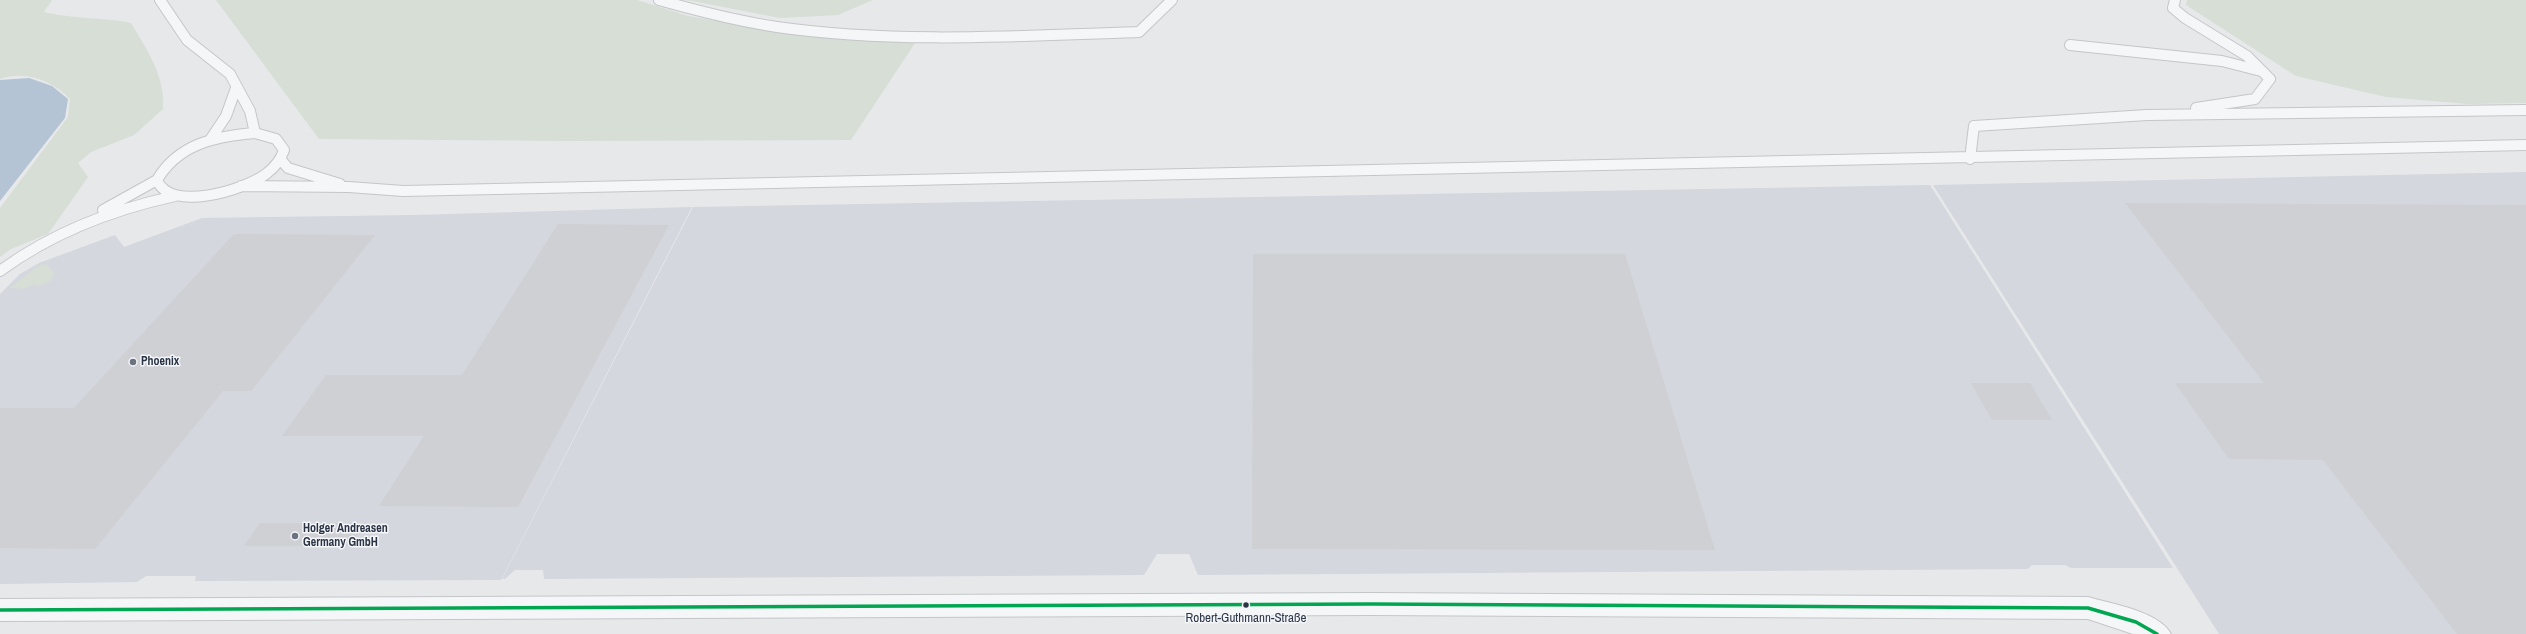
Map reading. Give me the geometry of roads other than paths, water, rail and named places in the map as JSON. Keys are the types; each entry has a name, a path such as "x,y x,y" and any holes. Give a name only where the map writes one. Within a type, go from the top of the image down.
{"street":[{"path":"0,610 1347,604 2081,608 2136,622 2157,634"}],"lane":[{"path":"160,0 187,40 230,74 236,88 250,111 255,133"},
{"path":"659,0 717,16 796,29 948,38 1139,32 1172,0"},
{"path":"2147,115 2255,99 2270,79 2247,56 2185,18 2173,8 2175,0"},
{"path":"2070,45 2222,61 2262,71"},
{"path":"210,140 220,128 229,112 236,88"},
{"path":"1970,159 1974,126 2147,115 2526,110"},
{"path":"0,270 35,246 93,218 157,180 161,170 172,159 210,140 234,134 255,133 271,136 281,141 284,150 281,160 265,174 241,186 209,195 176,196 93,218"},
{"path":"241,186 349,186 403,191 722,186 1970,159 2526,145"},
{"path":"281,160 288,168 349,186"},
{"path":"157,180 160,188 176,196"}],"water":[{"path":"29,78 52,86 68,99 65,118 0,201 0,80"}],"place":[{"name":"Phoenix","path":"133,362"},
{"name":"Holger Andreasen Germany GmbH","path":"295,536"},
{"name":"Robert-Guthmann-Straße","path":"1246,605"}]}
